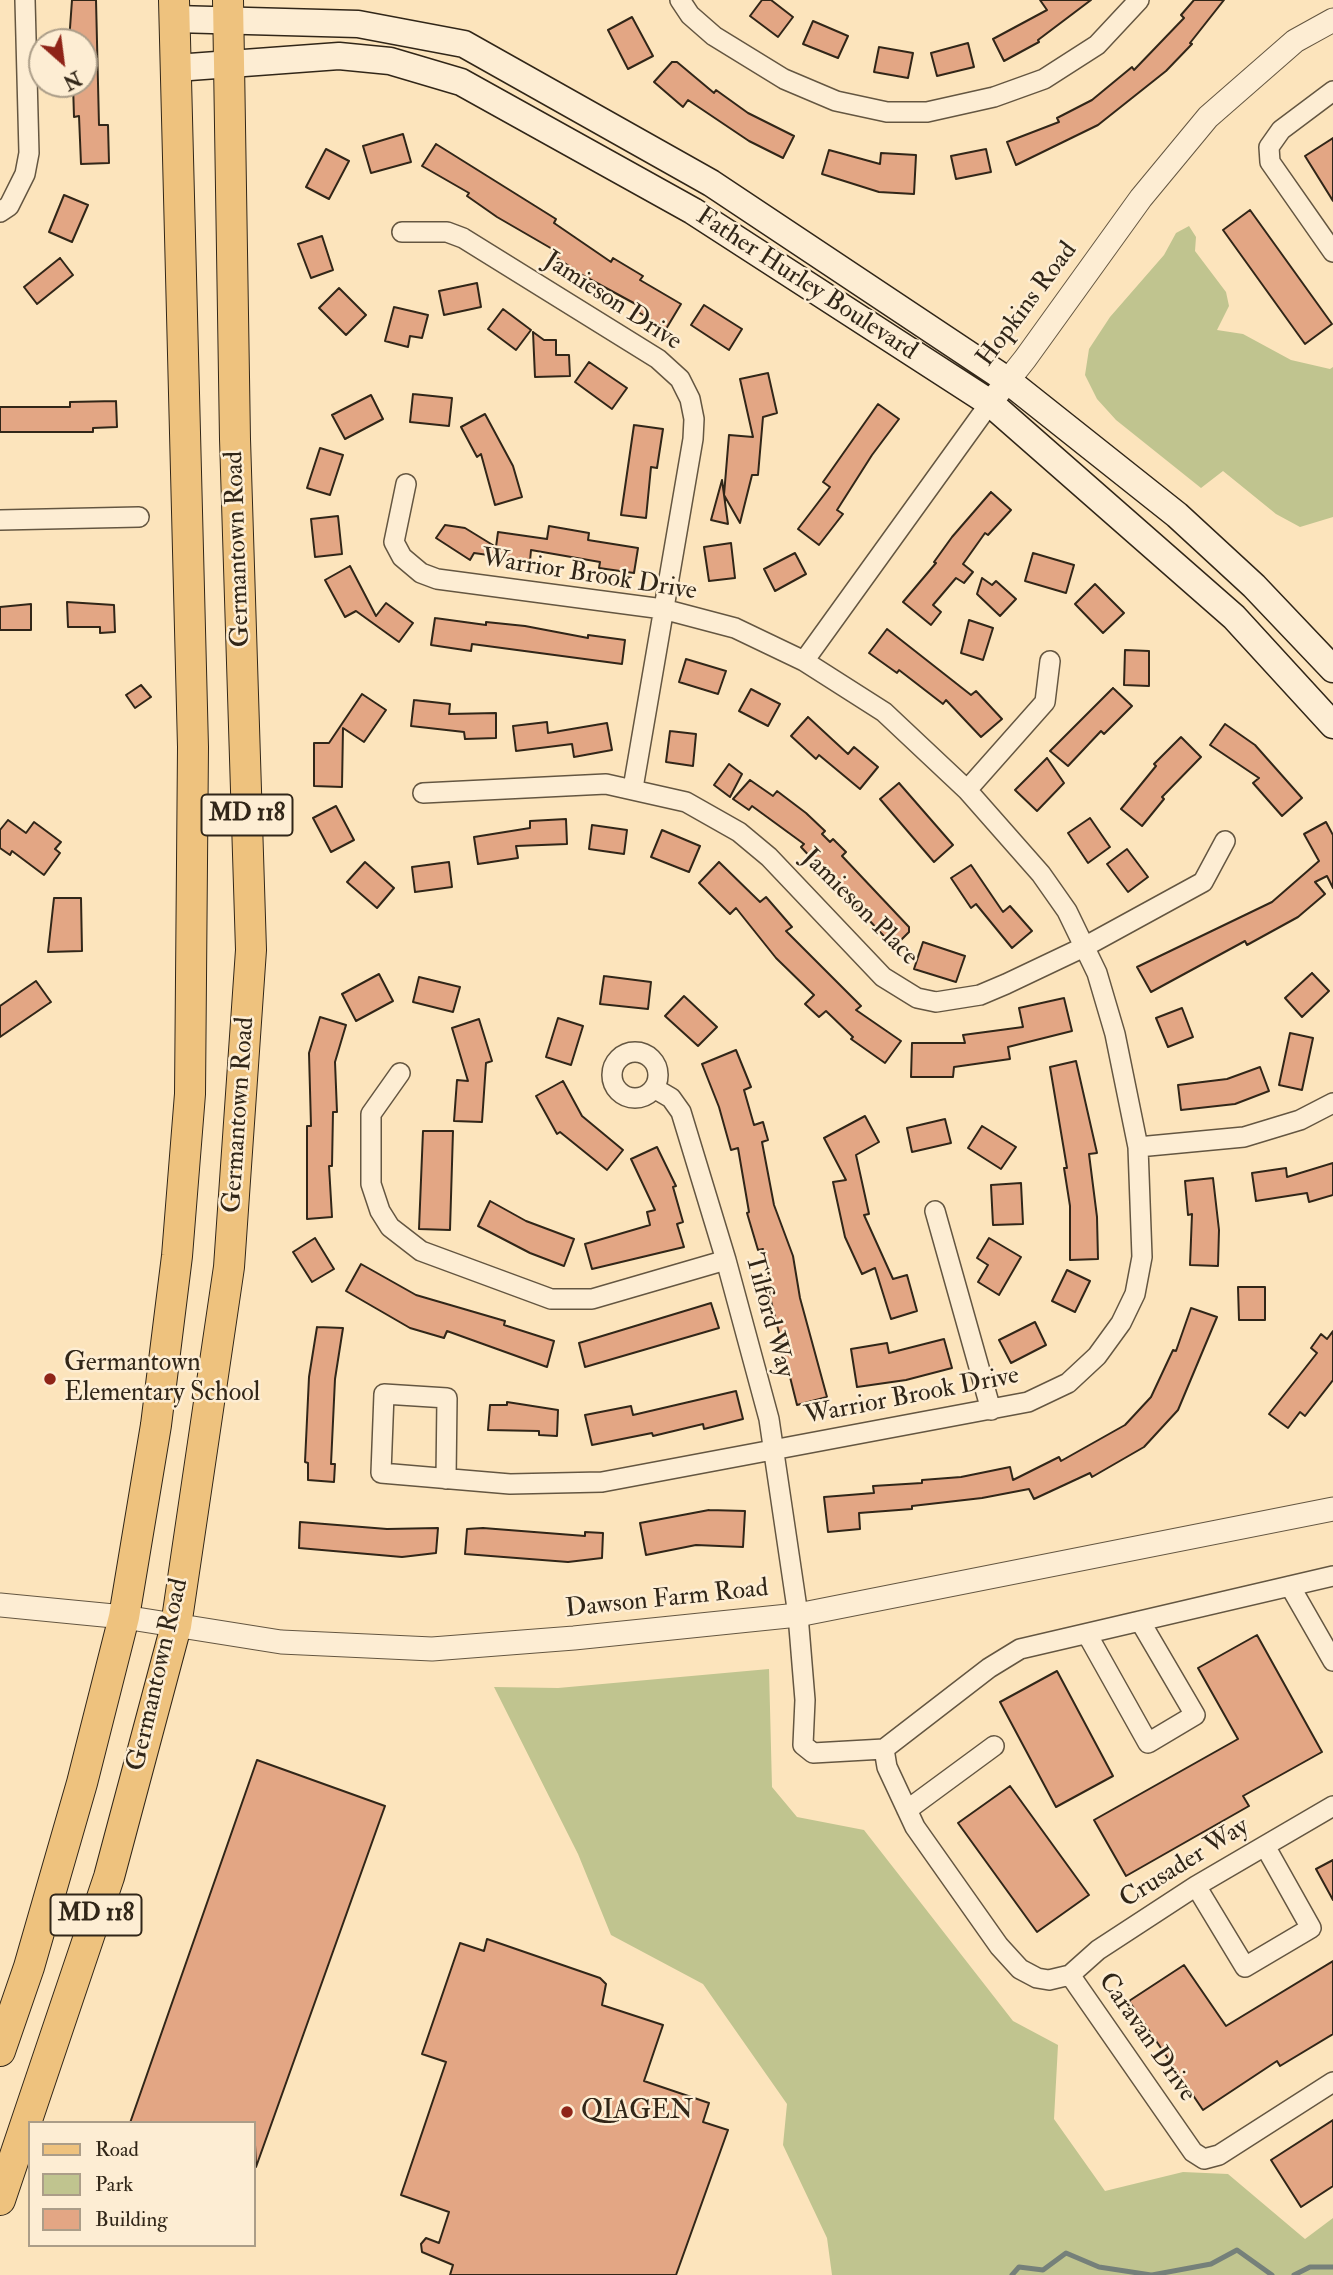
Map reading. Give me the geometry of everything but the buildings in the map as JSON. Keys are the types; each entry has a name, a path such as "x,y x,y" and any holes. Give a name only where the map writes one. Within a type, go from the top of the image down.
{"main road":[{"name":"Father Hurley Boulevard","path":"175,10 228,11 358,24 464,44 711,183 1007,380 1177,515 1254,586 1333,669"},
{"name":"Germantown Road","path":"0,2051 29,1967 79,1796 124,1617 156,1424 177,1256 190,1094 192,747 175,10"},
{"name":"Germantown Road","path":"0,2200 108,1877 176,1626 229,1266 251,950 235,439 228,11"},
{"name":"Father Hurley Boulevard","path":"176,68 339,56 390,61 461,82 693,211 990,403 1234,617 1333,725"}],"street":[{"path":"0,212 9,206 26,174 29,153 25,0"},
{"path":"680,0 690,15 714,36 784,79 836,101 887,112 927,112 994,97 1044,79 1097,45 1139,0"},
{"name":"Hopkins Road","path":"804,661 1141,198 1208,117 1294,41 1333,20"},
{"path":"1333,91 1281,130 1269,147 1270,162 1333,252"},
{"name":"Jamieson Drive","path":"402,232 447,232 463,238 659,359 680,379 690,399 694,419 693,439 633,788"},
{"name":"Warrior Brook Drive","path":"406,484 394,542 402,557 421,573 437,579 663,609 735,628 804,661 884,712 967,790 1041,874 1086,946 1115,1034 1138,1147 1142,1257 1135,1294 1121,1323 1097,1356 1068,1382 1028,1402 602,1482 510,1484 446,1479 382,1473 384,1394 447,1398 446,1479"},
{"path":"0,520 139,517"},
{"path":"967,790 1045,702 1050,661"},
{"name":"Jamieson Place","path":"423,793 606,784 686,802 739,831 769,857 883,977 917,998 936,1002 980,995 1086,946 1203,882 1225,841"},
{"path":"400,1073 372,1114 371,1184 380,1211 390,1227 421,1251 551,1299 592,1298 726,1260"},
{"name":"Tilford Way","path":"654,1088 671,1098 681,1112 726,1260 769,1419 798,1615"},
{"path":"1138,1147 1244,1137 1300,1120 1333,1103"},
{"path":"935,1211 991,1410"},
{"name":"Dawson Farm Road","path":"0,1605 124,1617 281,1642 432,1649 574,1639 798,1615 1333,1509"},
{"path":"798,1615 805,1700 803,1745 813,1753 884,1749 1003,1658 1020,1649 1333,1576"},
{"path":"1290,1586 1333,1661"},
{"path":"1087,1634 1148,1742 1195,1715 1140,1620"},
{"path":"907,1810 994,1745"},
{"name":"Caravan Drive","path":"884,1749 887,1767 930,1852 999,1946 1020,1969 1049,1980 1070,1975 1192,2152 1205,2159 1219,2155 1333,2082"},
{"name":"Crusader Way","path":"1070,1975 1098,1950 1196,1886 1333,1806"},
{"path":"1196,1886 1245,1967 1311,1928 1265,1846"}],"green space":[{"path":"1189,226 1196,237 1195,251 1226,292 1229,306 1217,330 1243,334 1291,360 1330,369 1333,367 1333,517 1300,527 1276,514 1223,471 1201,488 1116,420 1097,399 1085,375 1089,349 1110,317 1164,255 1176,233"},
{"path":"769,1669 772,1787 797,1817 864,1830 1013,2021 1058,2045 1054,2119 1105,2191 1183,2172 1228,2174 1305,2239 1333,2218 1333,2275 832,2275 827,2238 783,2145 787,2104 703,1984 611,1935 578,1854 494,1687 558,1688"}],"waterway":[{"path":"1152,2275 1211,2264 1237,2250 1272,2275"},
{"path":"1012,2275 1019,2267 1043,2270 1066,2253 1099,2267 1151,2275"},
{"path":"1294,2275 1310,2267 1333,2267"}],"place":[{"name":"Germantown Elementary School","path":"50,1379"},
{"name":"QIAGEN","path":"567,2112"}]}
